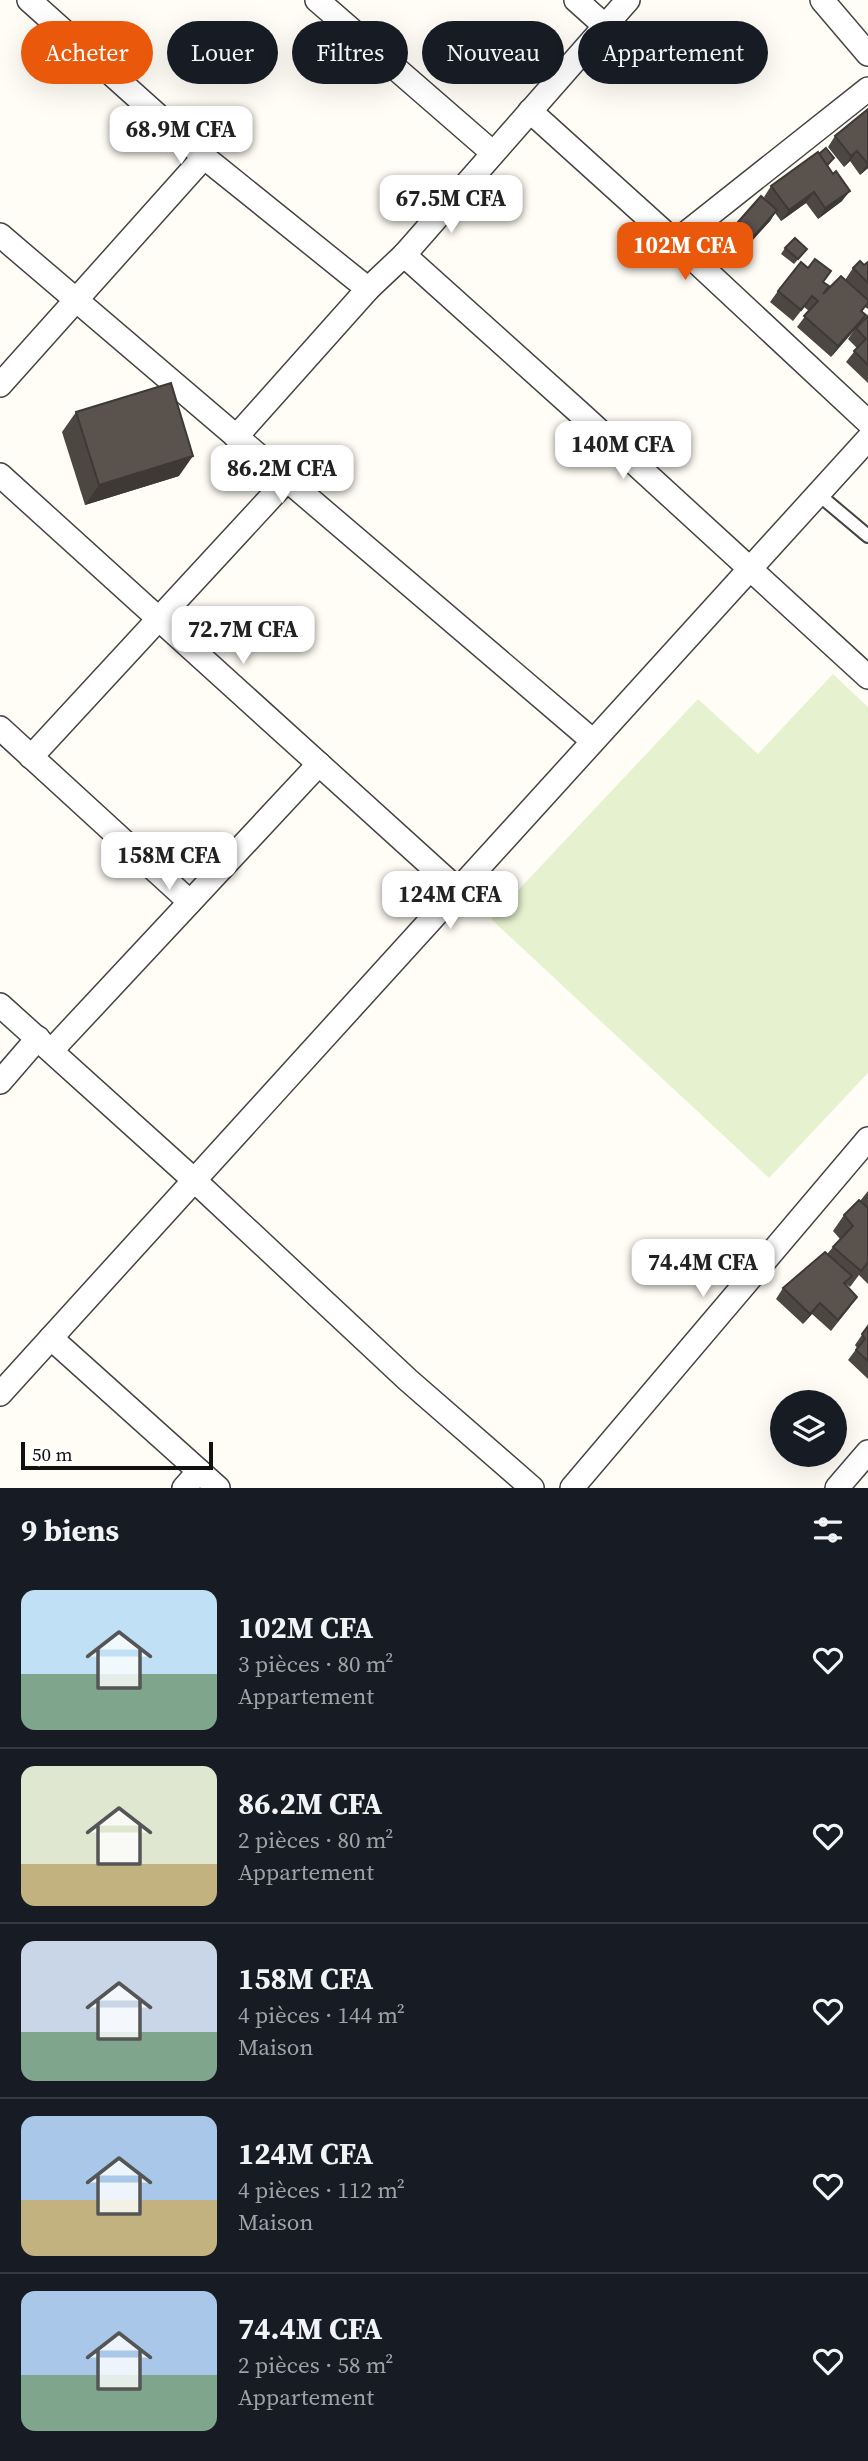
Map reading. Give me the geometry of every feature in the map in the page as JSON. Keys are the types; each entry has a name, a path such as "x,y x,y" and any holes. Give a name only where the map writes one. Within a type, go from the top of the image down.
{"street":[{"path":"29,0 204,157 368,289"},
{"path":"317,0 493,153"},
{"path":"576,0 599,21"},
{"path":"609,21 628,0"},
{"path":"822,0 868,54"},
{"path":"236,437 368,289 404,255 578,57"},
{"path":"675,242 868,89"},
{"path":"530,111 868,422"},
{"path":"0,385 204,157"},
{"path":"0,235 593,741"},
{"path":"404,255 868,677"},
{"path":"0,1394 868,439"},
{"path":"0,475 458,890"},
{"path":"31,757 287,480"},
{"path":"0,728 190,902"},
{"path":"0,1082 45,1044 190,902 319,764"},
{"path":"0,1005 194,1180 408,1380 532,1488"},
{"path":"572,1488 868,1139"},
{"path":"51,1338 192,1480 218,1488"},
{"path":"837,1488 868,1452"}],"lane":[{"path":"818,494 868,536"}],"green space":[{"path":"833,674 868,707 868,1073 769,1178 491,919 698,699 758,754"}],"building":[{"path":"868,109 868,164 857,151 851,156 835,136"},
{"path":"826,148 834,158 827,165 819,154"},
{"path":"818,152 833,174 836,171 850,191 825,208 814,192 789,210 771,186"},
{"path":"761,196 777,210 739,253 723,239"},
{"path":"795,238 807,249 798,259 785,248"},
{"path":"815,259 831,271 823,282 829,286 823,294 841,276 868,300 861,311 866,315 838,346 804,316 818,301 812,296 801,310 778,291 801,262 808,268"},
{"path":"860,261 864,265 868,262 868,283 853,268"},
{"path":"868,316 868,365 854,351 866,339 856,328"},
{"path":"171,383 193,456 99,485 76,412"},
{"path":"859,1200 868,1208 868,1262 861,1271 833,1247 853,1226 844,1215"},
{"path":"825,1252 852,1276 844,1283 857,1297 838,1320 820,1303 810,1314 783,1288"},
{"path":"868,1326 868,1361 856,1350 865,1339 862,1334"}]}
